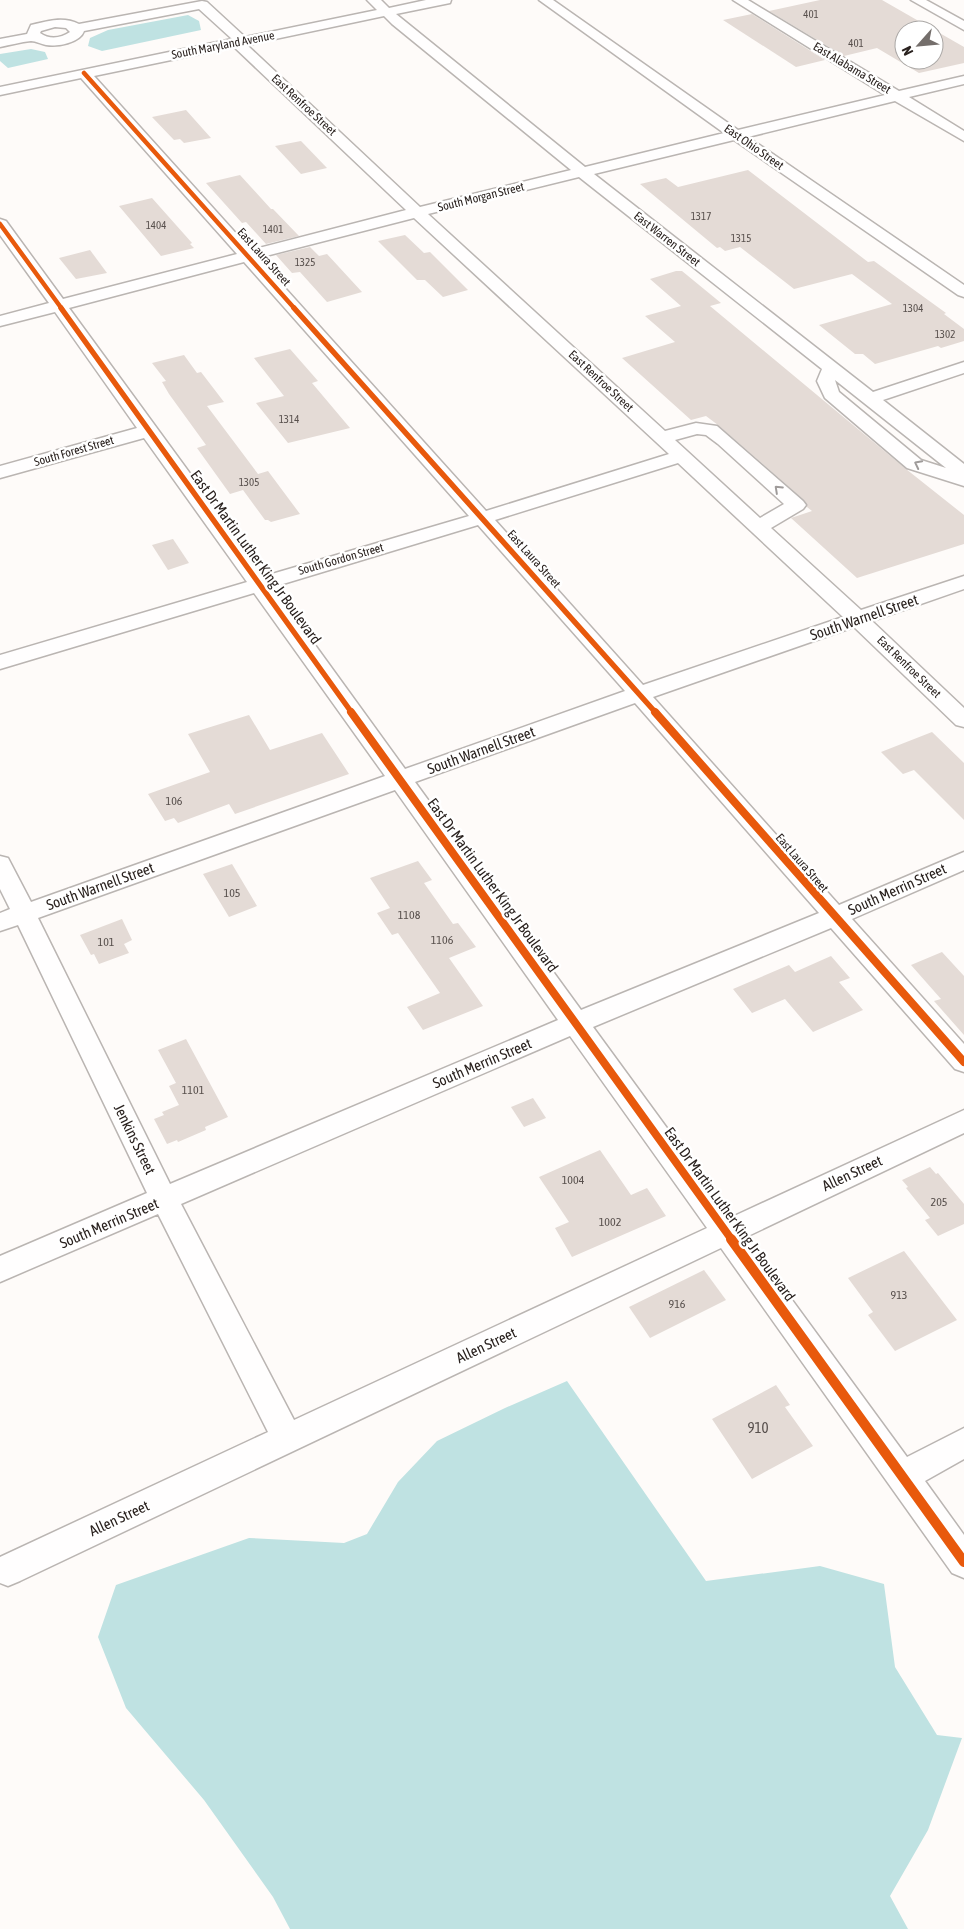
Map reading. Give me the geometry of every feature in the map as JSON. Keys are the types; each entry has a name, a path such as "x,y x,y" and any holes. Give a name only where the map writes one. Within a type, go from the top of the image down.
{"street":[{"name":"East Warren Street","path":"373,0 385,12 582,172 964,473"},
{"name":"South Maryland Avenue","path":"0,90 88,69 240,42 446,0"},
{"name":"East Ohio Street","path":"545,0 736,135 964,292"},
{"name":"East Alabama Street","path":"739,0 964,137"},
{"path":"916,0 964,26"},
{"name":"East Renfroe Street","path":"77,28 202,5 418,212 858,619 964,720"},
{"path":"0,43 34,36 44,40 68,43 77,33 77,28 62,23 48,24 36,28 33,31 34,36"},
{"name":"East Laura Street","path":"88,69 248,255 640,694 834,917 964,1062"},
{"name":"South Morgan Street","path":"0,321 418,212 964,80"},
{"name":"East Dr Martin Luther King Jr Boulevard","path":"0,224 964,1562"},
{"path":"870,398 964,367"},
{"path":"831,368 826,382 831,394 838,401 914,464 964,480"},
{"path":"660,436 669,436 696,428 711,430 796,505 770,519 760,528"},
{"name":"South Forest Street","path":"0,472 148,431"},
{"name":"South Gordon Street","path":"0,662 482,518 682,456"},
{"name":"South Warnell Street","path":"11,918 640,694 964,582"},
{"name":"South Merrin Street","path":"0,1269 576,1023 834,917 964,860"},
{"name":"Jenkins Street","path":"0,864 11,918 164,1199 288,1439"},
{"name":"Allen Street","path":"8,1570 964,1121"},
{"path":"903,1476 964,1443"}],"water":[{"path":"188,15 199,21 201,30 102,51 88,46 90,38 108,30"},
{"path":"31,49 45,52 48,59 8,68 0,61 0,54"},
{"path":"567,1381 706,1581 820,1566 884,1584 895,1667 937,1735 962,1738 928,1830 890,1896 908,1929 290,1929 273,1897 204,1800 126,1708 98,1637 116,1585 249,1538 344,1543 367,1534 398,1482 437,1441"}],"building":[{"path":"820,0 882,0 917,20 894,20 894,58 877,48 844,56 769,11"},
{"path":"752,14 825,60 796,67 723,20"},
{"path":"944,36 964,47 964,63 944,67"},
{"path":"914,70 932,70 919,73"},
{"path":"186,110 211,138 184,143 180,139 174,140 152,117"},
{"path":"301,141 327,168 301,174 275,146"},
{"path":"748,170 868,262 874,261 946,313 944,314 964,329 964,341 941,348 938,346 875,364 863,354 855,354 819,325 892,304 852,274 794,289 740,247 725,251 720,247 717,248 640,184 666,178 678,187"},
{"path":"240,175 299,236 266,244 246,222 242,223 206,183"},
{"path":"152,198 192,243 190,244 194,248 161,256 119,206"},
{"path":"405,235 424,253 430,252 468,290 443,297 425,280 417,280 378,241"},
{"path":"310,247 319,256 327,254 362,292 327,302 300,272 292,273 276,255"},
{"path":"90,250 107,273 76,279 59,258"},
{"path":"682,271 721,303 710,306 964,515 964,544 857,578 791,518 812,511 807,507 804,500 706,416 691,420 622,358 675,342 645,316 681,306 650,279"},
{"path":"290,349 318,381 312,383 350,428 288,443 256,403 284,396 254,358"},
{"path":"184,355 197,373 201,372 224,402 207,406 258,474 268,471 300,514 271,522 265,520 243,490 230,494 197,448 206,445 169,394 162,382 166,381 152,363"},
{"path":"173,539 189,563 168,570 152,545"},
{"path":"249,715 270,750 322,733 349,774 235,814 229,804 178,823 174,818 165,821 148,794 210,772 188,734"},
{"path":"932,732 964,763 964,820 914,770 903,774 881,752"},
{"path":"418,861 432,880 424,883 453,924 458,923 476,947 449,958 483,1006 423,1030 407,1007 440,993 398,933 392,935 377,913 390,908 370,878"},
{"path":"232,864 257,906 229,917 203,874"},
{"path":"122,919 132,940 124,944 129,953 99,964 94,954 91,955 80,935"},
{"path":"942,952 964,976 964,1035 934,1001 941,999 911,965"},
{"path":"831,956 850,978 839,982 863,1010 813,1032 785,999 752,1013 733,989 789,965 795,972"},
{"path":"186,1039 228,1117 205,1127 206,1130 178,1142 177,1140 167,1144 154,1119 164,1115 162,1112 179,1105 169,1086 176,1083 158,1050"},
{"path":"533,1098 546,1118 524,1127 511,1107"},
{"path":"600,1150 631,1195 647,1188 666,1216 572,1257 555,1228 569,1222 539,1177"},
{"path":"930,1167 936,1174 938,1173 964,1204 964,1224 938,1236 925,1220 930,1218 906,1188 908,1187 902,1180"},
{"path":"904,1251 957,1320 895,1351 868,1315 873,1312 848,1278"},
{"path":"704,1270 726,1300 650,1338 629,1307"},
{"path":"776,1385 790,1405 785,1407 813,1446 752,1479 712,1419"}],"cycle path":[{"path":"84,73 639,694 964,1062"},
{"path":"0,224 964,1562"}]}
